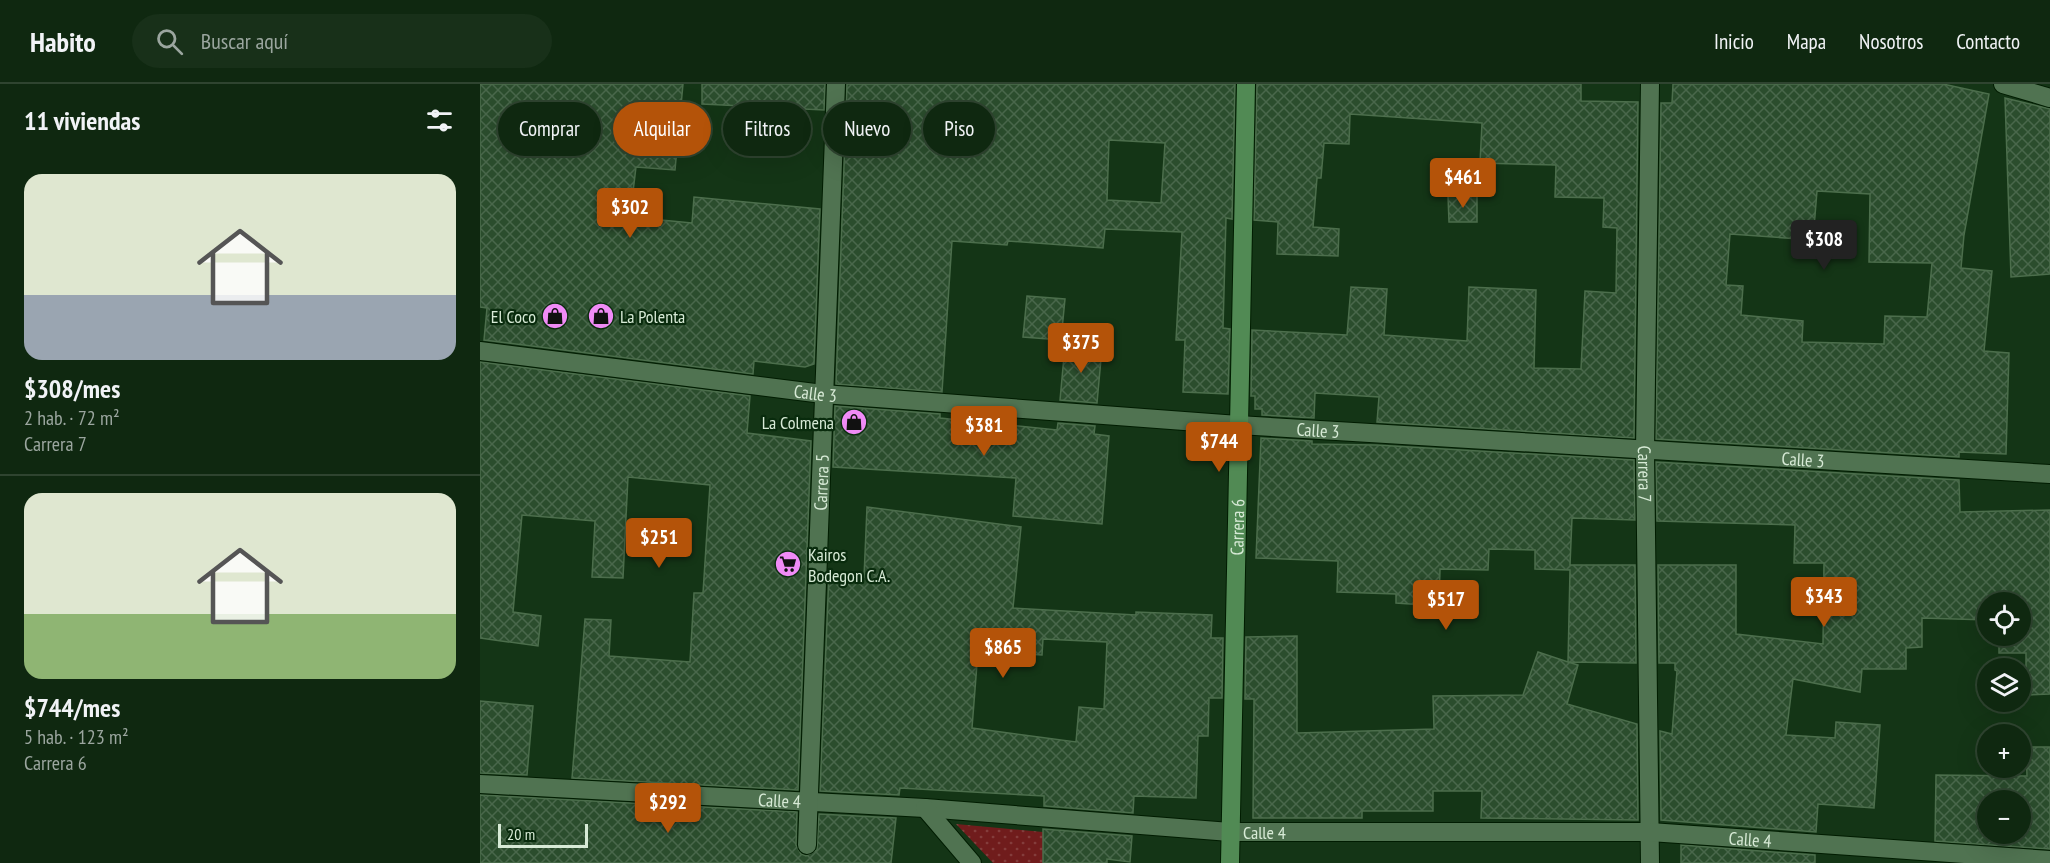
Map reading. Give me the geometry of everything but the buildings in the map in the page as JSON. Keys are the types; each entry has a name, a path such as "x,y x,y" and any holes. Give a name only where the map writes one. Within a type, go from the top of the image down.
{"main road":[{"name":"Carrera 6","path":"1230,863 1246,84"}],"street":[{"name":"Carrera 5","path":"807,845 822,394 836,84"},
{"name":"Carrera 7","path":"1650,84 1645,451 1650,863"},
{"path":"2003,84 2050,98"},
{"name":"Calle 3","path":"480,351 822,394 1238,425 2050,474"},
{"name":"Calle 4","path":"480,784 925,808 1230,832 1650,832 2050,860"},
{"path":"925,808 972,863"}],"shaded area":[{"path":"956,824 1043,832 1043,863 993,863"}],"place":[{"name":"El Coco","path":"555,316"},
{"name":"La Polenta","path":"601,316"},
{"name":"La Colmena","path":"854,422"},
{"name":"Kairos Bodegon C.A.","path":"788,564"}]}
